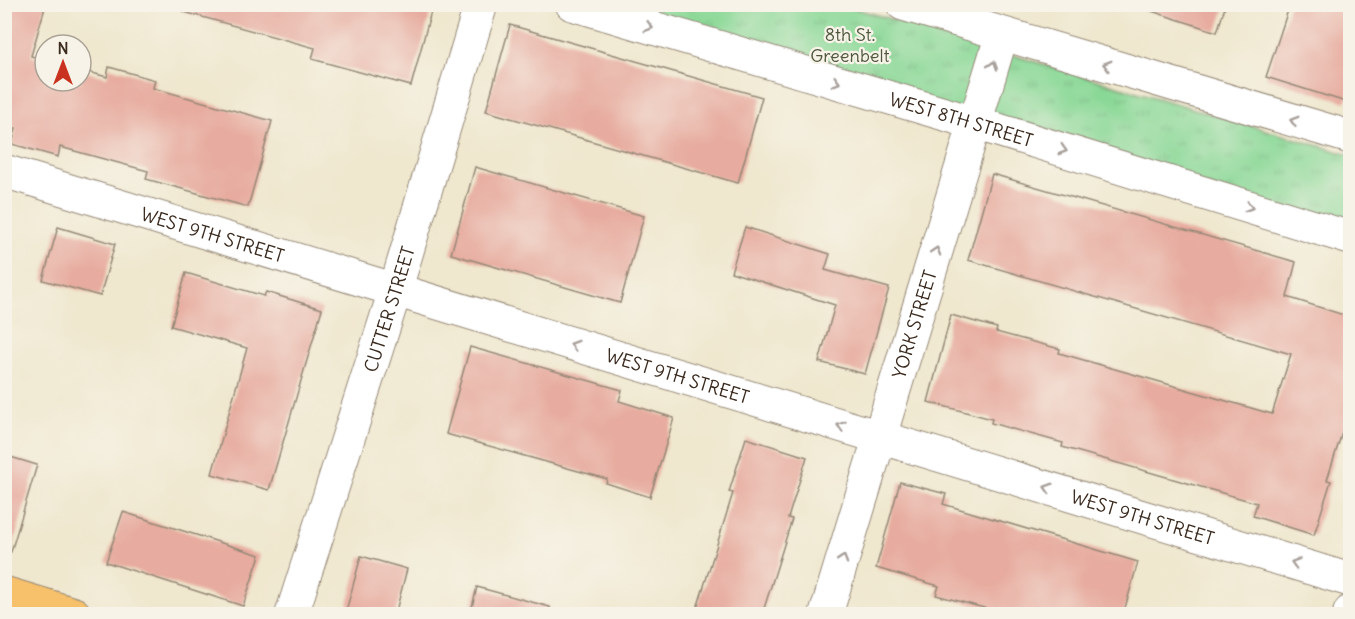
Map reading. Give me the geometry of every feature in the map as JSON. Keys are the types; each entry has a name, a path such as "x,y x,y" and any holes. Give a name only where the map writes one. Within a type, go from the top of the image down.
{"main road":[{"path":"4,593 74,615"}],"street":[{"name":"CUTTER STREET","path":"292,615 481,4"},
{"name":"WEST 8TH STREET","path":"572,4 975,123 1350,238"},
{"path":"903,4 1350,137"},
{"name":"YORK STREET","path":"826,615 1002,34"},
{"name":"WEST 9TH STREET","path":"4,171 1350,580"}],"green space":[{"name":"8th St. Greenbelt","path":"582,5 843,5 1350,155 1350,227"}],"building":[{"path":"4,4 46,4 38,33 33,33 31,56 33,57 33,93 93,93 93,73 107,77 109,67 155,80 153,88 272,121 248,207 146,179 148,171 60,147 58,157 12,144 16,128 4,125"},
{"path":"185,4 433,4 411,86 312,59 315,48 184,12"},
{"path":"1149,4 1226,4 1217,32 1148,10"},
{"path":"1290,4 1340,4 1350,8 1350,86 1346,102 1266,77"},
{"path":"510,25 762,97 738,183 486,111"},
{"path":"475,167 644,216 620,303 451,254"},
{"path":"992,174 1296,262 1287,297 1350,317 1350,421 1346,420 1327,480 1331,481 1314,535 1253,516 1257,503 1062,447 1063,443 991,423 992,419 928,402 951,315 997,328 996,332 1060,349 1059,353 1272,414 1291,354 968,260"},
{"path":"58,227 115,244 100,296 43,280"},
{"path":"745,227 830,254 825,270 889,288 865,374 819,362 835,305 731,272"},
{"path":"186,273 264,296 266,292 322,309 269,490 212,474 247,348 171,326"},
{"path":"470,347 622,390 619,401 674,418 650,497 606,483 607,479 446,434"},
{"path":"746,438 807,457 788,518 792,519 762,615 695,615 733,493 729,492"},
{"path":"4,455 37,465 11,552 4,551"},
{"path":"900,482 946,494 943,504 1138,562 1123,615 1010,615 936,595 939,586 876,568"},
{"path":"123,512 260,555 243,606 106,562"},
{"path":"361,556 407,569 395,615 345,615"},
{"path":"477,587 550,607 549,615 470,615"}]}
